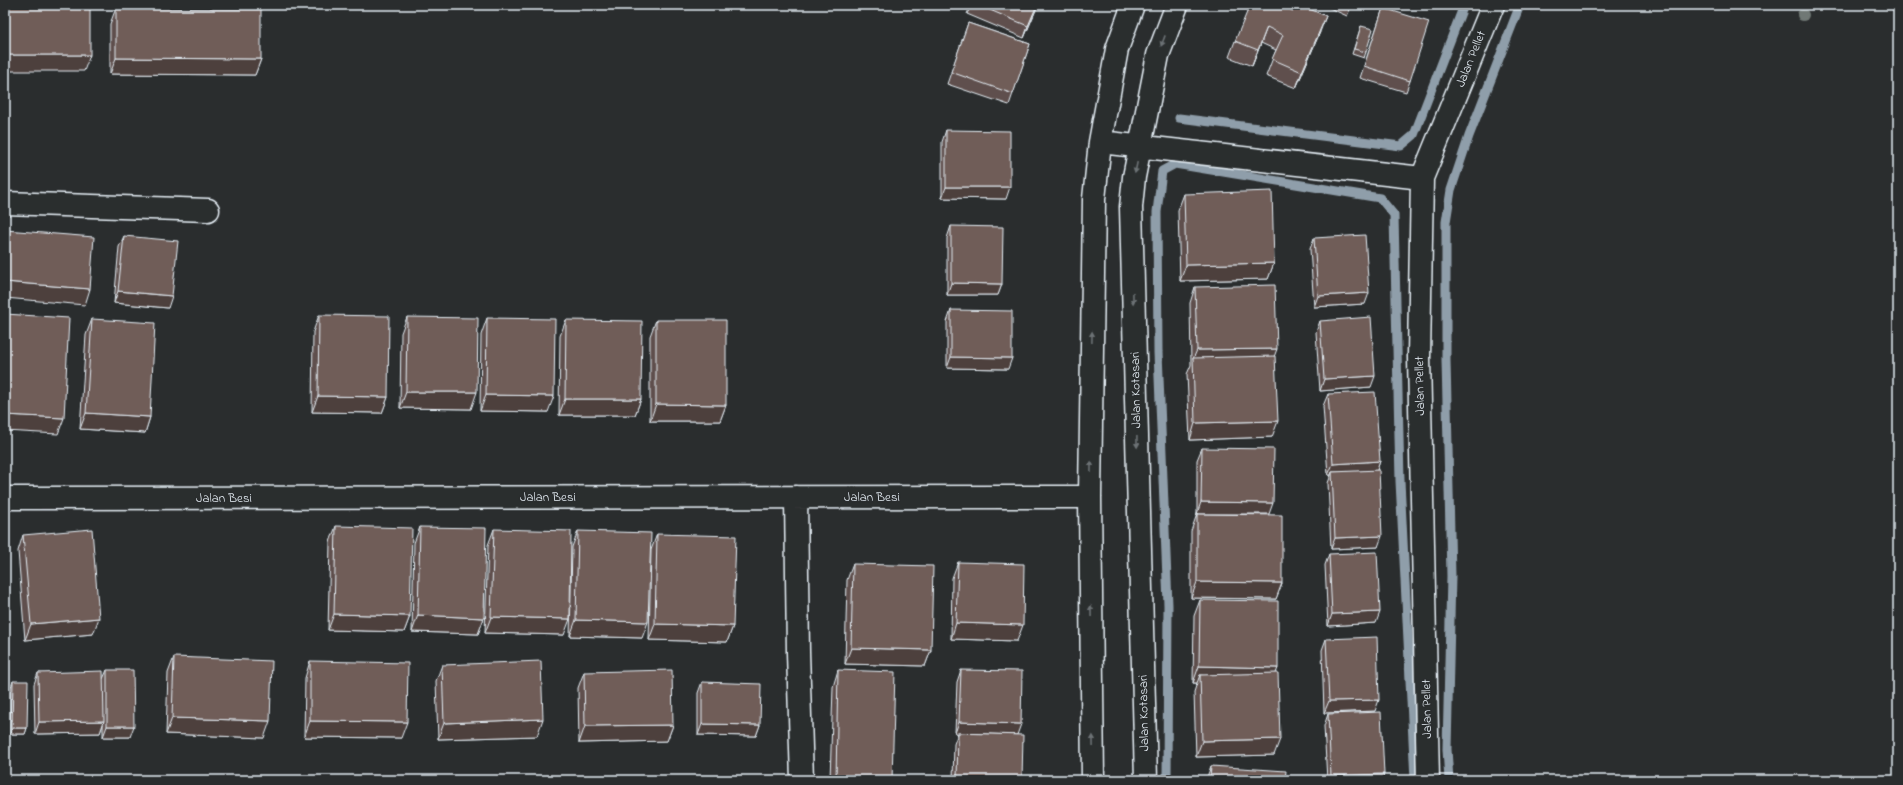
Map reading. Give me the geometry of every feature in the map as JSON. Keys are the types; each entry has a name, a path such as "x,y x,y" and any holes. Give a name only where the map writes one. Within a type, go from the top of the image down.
{"street":[{"path":"1093,780 1090,496 1094,199 1100,142 1117,49 1133,5"},
{"name":"Jalan Kotasari","path":"1146,780 1131,207 1134,176 1158,55 1177,5"},
{"name":"Jalan Pellet","path":"1428,780 1419,358 1422,178 1493,5"},
{"path":"1100,142 1422,178"},
{"path":"5,203 208,210"},
{"name":"Jalan Besi","path":"5,498 1090,496"},
{"path":"796,497 798,652 802,780"}],"building":[{"path":"5,5 90,5 90,55 5,55"},
{"path":"978,5 1037,5 1028,26"},
{"path":"1250,5 1280,5 1293,11 1295,5 1300,5 1326,16 1302,72 1272,59 1283,35 1267,27 1258,50 1235,41"},
{"path":"116,8 261,9 261,59 116,58"},
{"path":"1383,8 1429,22 1410,81 1364,66"},
{"path":"968,23 1030,44 1013,94 951,72"},
{"path":"1361,26 1373,29 1366,52 1354,49"},
{"path":"946,130 1010,131 1010,187 946,187"},
{"path":"1272,191 1274,263 1186,265 1184,194"},
{"path":"951,226 1003,227 1002,284 951,283"},
{"path":"5,230 94,237 90,289 5,282"},
{"path":"1365,235 1369,293 1318,296 1314,238"},
{"path":"124,236 178,241 172,296 118,291"},
{"path":"1275,285 1277,349 1197,350 1195,287"},
{"path":"951,310 1012,311 1012,358 951,357"},
{"path":"5,314 69,318 64,418 5,415"},
{"path":"319,315 389,316 388,397 318,396"},
{"path":"407,317 478,318 477,392 406,392"},
{"path":"1371,317 1375,376 1324,379 1320,321"},
{"path":"487,318 555,319 554,396 486,395"},
{"path":"92,319 155,323 150,417 86,413"},
{"path":"566,320 642,321 641,399 565,399"},
{"path":"656,320 726,320 726,405 656,404"},
{"path":"1275,356 1278,421 1195,423 1193,358"},
{"path":"1375,392 1380,461 1333,464 1328,394"},
{"path":"1202,448 1274,449 1273,503 1201,502"},
{"path":"1379,470 1382,536 1335,538 1332,472"},
{"path":"1197,514 1282,515 1282,583 1197,582"},
{"path":"336,526 412,528 410,616 334,614"},
{"path":"420,527 486,528 484,618 418,615"},
{"path":"92,529 99,618 31,624 23,535"},
{"path":"494,529 571,531 570,619 491,617"},
{"path":"578,531 651,533 648,622 576,620"},
{"path":"657,534 736,536 733,626 655,624"},
{"path":"1377,552 1380,612 1332,614 1329,554"},
{"path":"958,562 1024,564 1023,625 956,623"},
{"path":"853,564 933,566 931,650 851,648"},
{"path":"1200,600 1278,601 1278,668 1199,666"},
{"path":"1377,637 1379,700 1329,701 1326,639"},
{"path":"174,657 272,661 270,721 172,718"},
{"path":"310,661 408,663 407,722 310,721"},
{"path":"541,661 543,719 444,723 442,665"},
{"path":"107,670 133,670 134,726 107,726"},
{"path":"672,670 673,725 585,726 584,672"},
{"path":"838,670 895,672 892,780 836,780"},
{"path":"961,670 1022,671 1021,724 959,722"},
{"path":"103,671 104,721 39,722 38,673"},
{"path":"1278,673 1280,739 1202,741 1200,675"},
{"path":"13,681 28,681 27,728 12,728"},
{"path":"702,682 761,684 760,725 702,724"},
{"path":"1381,712 1384,774 1331,776 1328,714"},
{"path":"958,733 1023,735 1022,780 957,780"},
{"path":"1211,766 1286,771 1285,780 1210,780"}],"waterway":[{"path":"1179,118 1401,146 1414,135 1464,5"},
{"path":"1449,780 1447,749 1451,576 1446,360 1446,222 1451,190 1469,136 1520,5"},
{"path":"1167,780 1168,605 1158,352 1157,212 1162,171 1175,164 1380,198 1394,215 1400,481 1415,780"}]}
